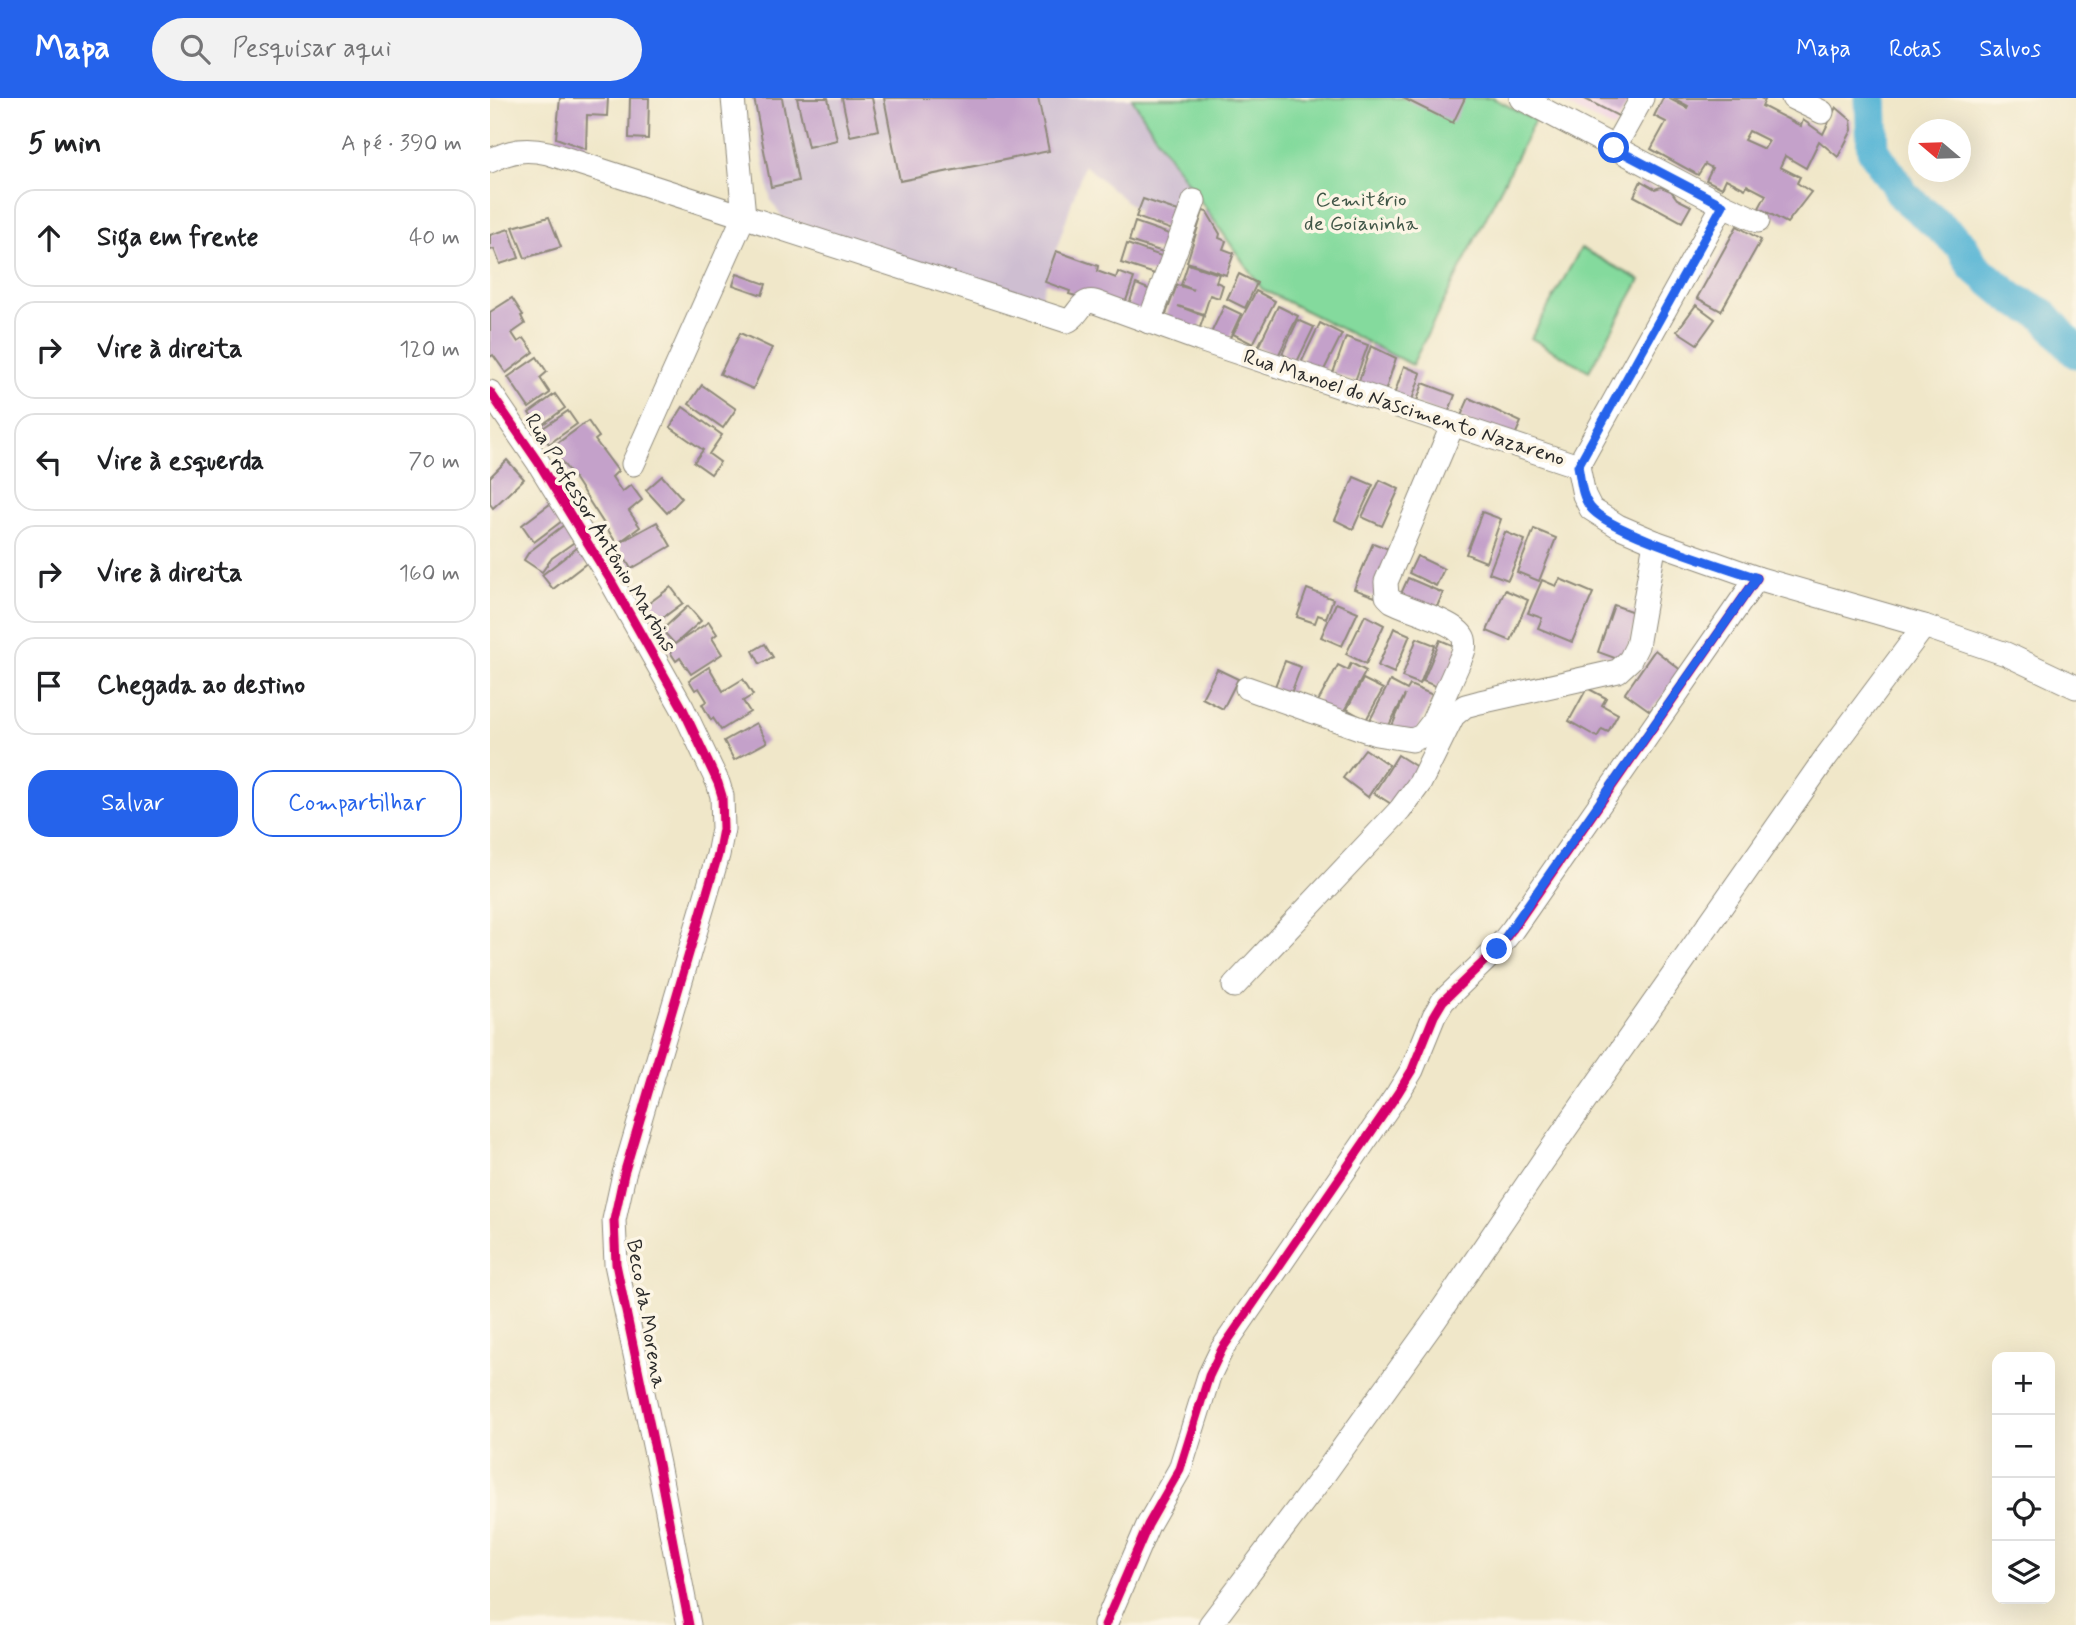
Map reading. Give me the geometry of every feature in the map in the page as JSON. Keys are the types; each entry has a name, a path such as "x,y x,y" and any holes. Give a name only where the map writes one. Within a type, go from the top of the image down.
{"street":[{"path":"633,464 744,216 733,98"},
{"path":"1521,98 1758,221"},
{"path":"1614,148 1642,98"},
{"path":"1793,98 1822,112"},
{"path":"490,161 512,150 535,150 744,216"},
{"path":"1149,322 1194,201"},
{"name":"Rua Manoel do Nascimento Nazareno","path":"744,216 1063,320 1073,319 1087,302 1107,306 1578,466 1723,205"},
{"name":"Rua Professor Antônio Martins","path":"490,392 538,462 644,637 683,709 718,783 722,796 723,829 684,973"},
{"path":"1247,688 1376,734 1412,740 1428,730 1465,649 1465,640 1456,629 1447,624 1392,601 1387,596 1386,582 1453,424"},
{"path":"1578,466 1584,495 1591,509 1618,526 1757,578 1924,626 2006,654 2076,687"},
{"path":"1234,986 1400,810 1420,783 1453,716 1465,706 1618,671 1630,660 1637,646 1655,542"},
{"path":"1105,1625 1148,1525 1180,1469 1209,1376 1222,1349 1398,1093 1412,1070 1443,1001 1497,949 1513,929 1757,578"},
{"path":"1210,1625 1427,1331 1826,757 1924,626"},
{"name":"Beco da Morena","path":"684,973 624,1174 617,1203 614,1240 620,1291 658,1464 689,1625"}],"shaded area":[{"path":"751,98 1132,98 1193,188 1184,213 1143,199 1138,211 1084,165 1037,308 782,217 771,201"},
{"path":"1552,98 1630,98 1614,129"}],"green space":[{"name":"Cemitério de Goianinha","path":"1132,98 1493,98 1535,120 1412,365 1262,289 1162,146"},
{"path":"1581,248 1640,280 1589,371 1531,338"}],"building":[{"path":"560,98 608,98 607,116 587,115 586,149 556,138"},
{"path":"630,98 649,98 648,139 629,138"},
{"path":"754,98 782,98 798,181 771,187"},
{"path":"797,98 828,98 837,140 808,147"},
{"path":"842,98 872,98 879,130 850,136"},
{"path":"884,98 1038,98 1049,151 900,181"},
{"path":"1403,98 1465,98 1453,123"},
{"path":"1583,98 1630,98 1620,117"},
{"path":"1663,98 1687,108 1688,106 1673,98 1760,98 1765,100 1762,106 1801,126 1803,120 1823,134 1836,107 1851,120 1852,130 1838,157 1819,141 1806,168 1785,156 1780,167 1800,177 1797,183 1811,192 1787,223 1759,208 1766,195 1747,185 1745,189 1726,179 1722,188 1706,180 1712,168 1705,164 1698,175 1651,149 1666,122 1654,116","holes":["1749,131 1769,141 1764,149 1744,140"]},
{"path":"1641,181 1655,189 1661,187 1671,191 1677,199 1691,206 1682,222 1634,196"},
{"path":"1143,199 1184,213 1178,232 1136,217"},
{"path":"1203,211 1207,212 1220,234 1219,238 1226,241 1223,249 1234,253 1226,275 1187,262"},
{"path":"549,217 561,247 525,258 513,227"},
{"path":"1135,222 1172,235 1166,253 1129,241"},
{"path":"1737,226 1761,240 1721,311 1697,298"},
{"path":"509,229 519,258 500,264 494,249 490,250 490,235"},
{"path":"1127,244 1167,258 1161,276 1121,263"},
{"path":"1056,251 1098,266 1097,271 1116,278 1118,272 1134,278 1123,309 1069,294 1070,291 1045,282"},
{"path":"1188,264 1219,274 1216,282 1223,285 1219,298 1210,295 1204,314 1178,306 1204,316 1197,336 1162,325 1177,285 1194,290 1181,285"},
{"path":"737,274 766,284 762,295 733,285"},
{"path":"1239,274 1257,283 1245,308 1227,299"},
{"path":"1136,284 1151,290 1142,316 1127,310"},
{"path":"1256,291 1275,301 1253,344 1233,334"},
{"path":"512,298 523,315 521,316 525,324 512,333 518,342 524,338 534,352 506,373 493,355 490,357 490,312"},
{"path":"1696,305 1715,319 1697,344 1677,331"},
{"path":"1224,306 1241,314 1228,342 1211,333"},
{"path":"1278,306 1298,316 1278,356 1258,347"},
{"path":"1298,320 1314,327 1297,362 1282,354"},
{"path":"1320,323 1342,334 1322,374 1301,363"},
{"path":"740,333 772,348 753,389 720,374"},
{"path":"1346,337 1368,345 1355,381 1333,373"},
{"path":"1371,346 1396,358 1383,398 1356,390"},
{"path":"537,357 547,372 540,378 550,393 529,408 508,377"},
{"path":"1404,366 1421,373 1411,403 1393,398"},
{"path":"1423,383 1455,395 1447,416 1416,404"},
{"path":"702,385 736,409 723,428 689,404"},
{"path":"555,394 565,408 539,427 529,413"},
{"path":"1469,398 1521,422 1512,442 1460,418"},
{"path":"683,407 722,435 709,454 720,462 711,474 694,462 703,450 670,427"},
{"path":"568,411 577,424 549,444 540,430"},
{"path":"588,421 599,437 595,440 618,471 612,477 622,492 631,485 642,500 629,511 640,527 617,544 575,479 551,448"},
{"path":"507,460 524,479 493,508 490,504 490,477"},
{"path":"662,476 682,498 667,513 646,490"},
{"path":"1354,477 1373,485 1353,529 1335,520"},
{"path":"1380,480 1399,489 1382,526 1362,517"},
{"path":"550,504 562,521 534,542 522,525"},
{"path":"1482,512 1501,519 1486,562 1466,554"},
{"path":"569,521 580,538 552,558 542,572 524,560 529,552"},
{"path":"657,522 671,546 631,569 617,544"},
{"path":"1534,529 1556,538 1539,581 1517,572"},
{"path":"1505,532 1525,540 1508,580 1489,573"},
{"path":"1373,543 1394,551 1375,597 1354,589"},
{"path":"577,548 588,562 553,589 542,575"},
{"path":"1417,556 1444,569 1436,586 1409,573"},
{"path":"1408,578 1443,593 1435,611 1400,596"},
{"path":"1560,579 1593,593 1572,642 1538,628 1542,618 1528,613 1542,580 1556,586"},
{"path":"671,587 683,603 657,622 645,606"},
{"path":"1307,589 1333,599 1326,618 1318,615 1315,623 1297,617"},
{"path":"1505,590 1528,600 1511,641 1487,631"},
{"path":"1336,603 1358,612 1342,646 1321,637"},
{"path":"1614,605 1639,614 1623,661 1598,652"},
{"path":"688,606 701,621 675,644 662,630"},
{"path":"1365,615 1384,625 1366,664 1346,654"},
{"path":"709,622 717,634 712,638 722,654 691,674 680,658 676,661 668,649"},
{"path":"1394,628 1410,635 1394,673 1378,666"},
{"path":"1417,638 1435,645 1420,684 1402,677"},
{"path":"1440,640 1462,649 1445,690 1423,681"},
{"path":"765,644 773,657 760,664 753,651"},
{"path":"1655,650 1683,672 1650,711 1625,693"},
{"path":"1285,661 1301,667 1290,696 1274,689"},
{"path":"1351,663 1366,671 1340,718 1316,705 1338,665 1348,670"},
{"path":"709,667 723,691 743,679 753,695 743,701 750,712 721,730 713,718 711,720 702,704 707,701 699,688 695,690 689,680"},
{"path":"1217,669 1238,679 1223,709 1202,698"},
{"path":"1363,679 1383,689 1366,720 1347,709"},
{"path":"1390,681 1407,690 1410,685 1433,695 1415,736 1392,726 1405,695 1387,729 1370,720"},
{"path":"1587,688 1606,698 1602,705 1618,714 1608,732 1602,729 1597,737 1569,721"},
{"path":"756,723 767,742 734,760 724,741"},
{"path":"1365,749 1389,765 1368,797 1343,778"},
{"path":"1398,755 1420,769 1396,807 1374,793"}],"waterway":[{"path":"1871,98 1873,150 1904,196 1961,245 1973,266 2013,299 2043,314 2076,352"}],"cycle path":[{"path":"490,392 538,462 611,581 683,709 722,796 723,829 718,855 624,1174 614,1220 616,1264 689,1625"},
{"path":"1105,1625 1148,1525 1180,1469 1209,1376 1222,1349 1398,1093 1412,1070 1443,1001 1497,949 1513,929 1757,578"}],"route":[{"path":"1497,949 1757,578 1618,526 1591,509 1584,495 1578,466 1723,205 1614,148"}]}
